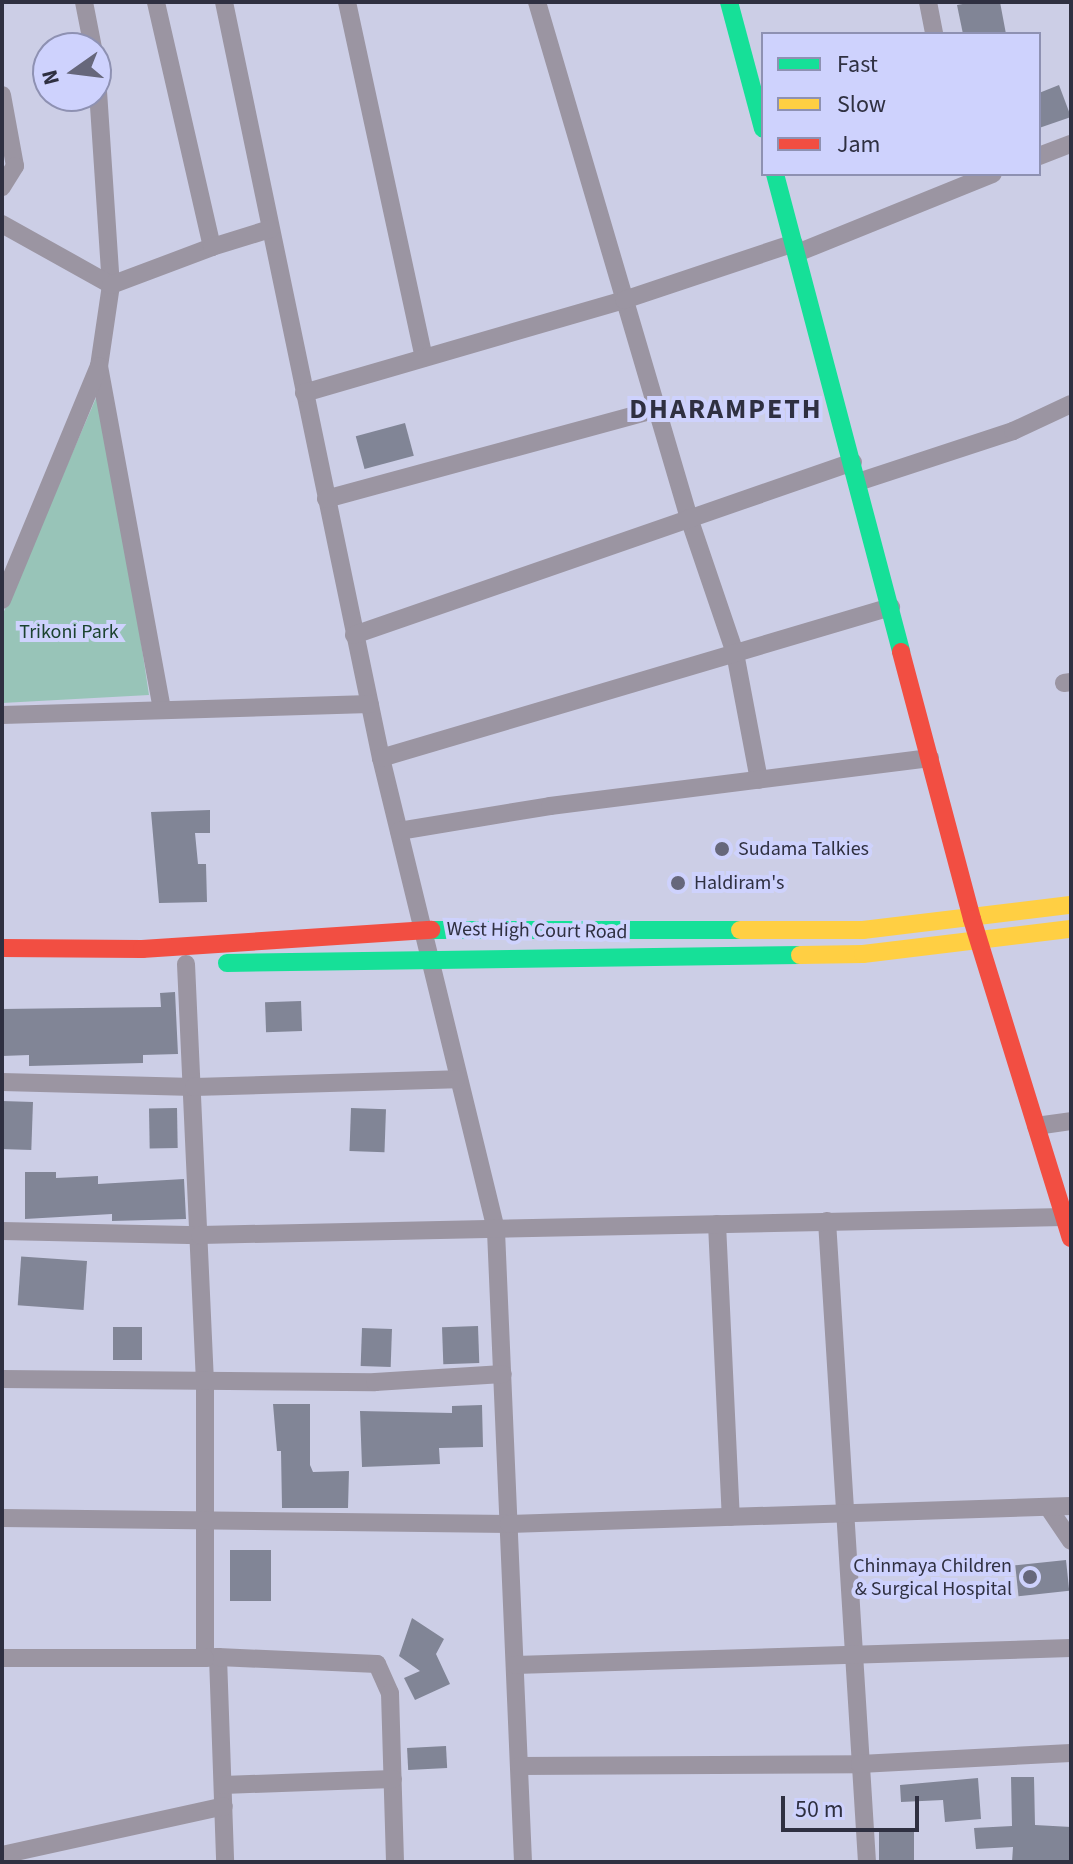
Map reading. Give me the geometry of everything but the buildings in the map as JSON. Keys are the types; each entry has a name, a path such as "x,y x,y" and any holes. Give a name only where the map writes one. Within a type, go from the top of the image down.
{"main road":[{"path":"729,2 761,122"},
{"path":"776,176 972,919 1071,1238"},
{"name":"West High Court Road","path":"2,948 142,949 421,930 863,930 1071,905"},
{"name":"West High Court Road","path":"2,967 863,954 980,944 1071,929"}],"street":[{"path":"84,2 90,32"},
{"path":"156,2 212,247"},
{"path":"224,2 381,758 427,960 496,1231 523,1862"},
{"path":"347,2 424,358"},
{"path":"537,2 689,518 735,653 759,780"},
{"path":"928,2 934,32"},
{"path":"2,95 15,166 2,187"},
{"path":"2,600 99,366 111,285 99,112"},
{"path":"1041,155 1071,144"},
{"path":"304,393 795,248 963,180 983,176"},
{"path":"2,224 111,285 270,229"},
{"path":"99,366 162,709"},
{"path":"858,482 1013,431 1071,404"},
{"path":"326,499 657,409"},
{"path":"354,635 853,462"},
{"path":"381,758 891,607"},
{"path":"2,715 370,704"},
{"path":"399,831 930,758"},
{"path":"186,964 200,1235 212,1658 223,1785 225,1862"},
{"path":"2,1082 194,1087 456,1079"},
{"path":"1036,1126 1071,1121"},
{"path":"2,1231 200,1235 1064,1217"},
{"path":"827,1221 867,1862"},
{"path":"717,1224 731,1517"},
{"path":"2,1379 375,1382 503,1374"},
{"path":"2,1518 509,1524 1071,1506"},
{"path":"1048,1507 1071,1541"},
{"path":"515,1665 1071,1648"},
{"path":"2,1658 212,1658 377,1664 390,1693 395,1862"},
{"path":"519,1766 860,1764 1071,1753"},
{"path":"223,1785 393,1779"},
{"path":"2,1855 224,1806"}],"green space":[{"name":"Trikoni Park","path":"102,384 149,695 2,703 2,616"}],"traffic: fast":[{"path":"729,2 761,122"},
{"path":"776,176 901,652"},
{"path":"431,930 740,930"},
{"path":"227,963 800,955"}],"traffic: slow":[{"path":"740,930 863,930 1071,905"},
{"path":"800,955 863,954 1071,929"}],"traffic: jam":[{"path":"901,652 972,919 1071,1238"},
{"path":"2,948 142,949 431,930"}],"place":[{"name":"Sudama Talkies","path":"722,849"},
{"name":"Haldiram's","path":"678,883"},
{"name":"Chinmaya Children & Surgical Hospital","path":"1030,1577"}],"district":[{"name":"DHARAMPETH","path":"726,409"}]}
